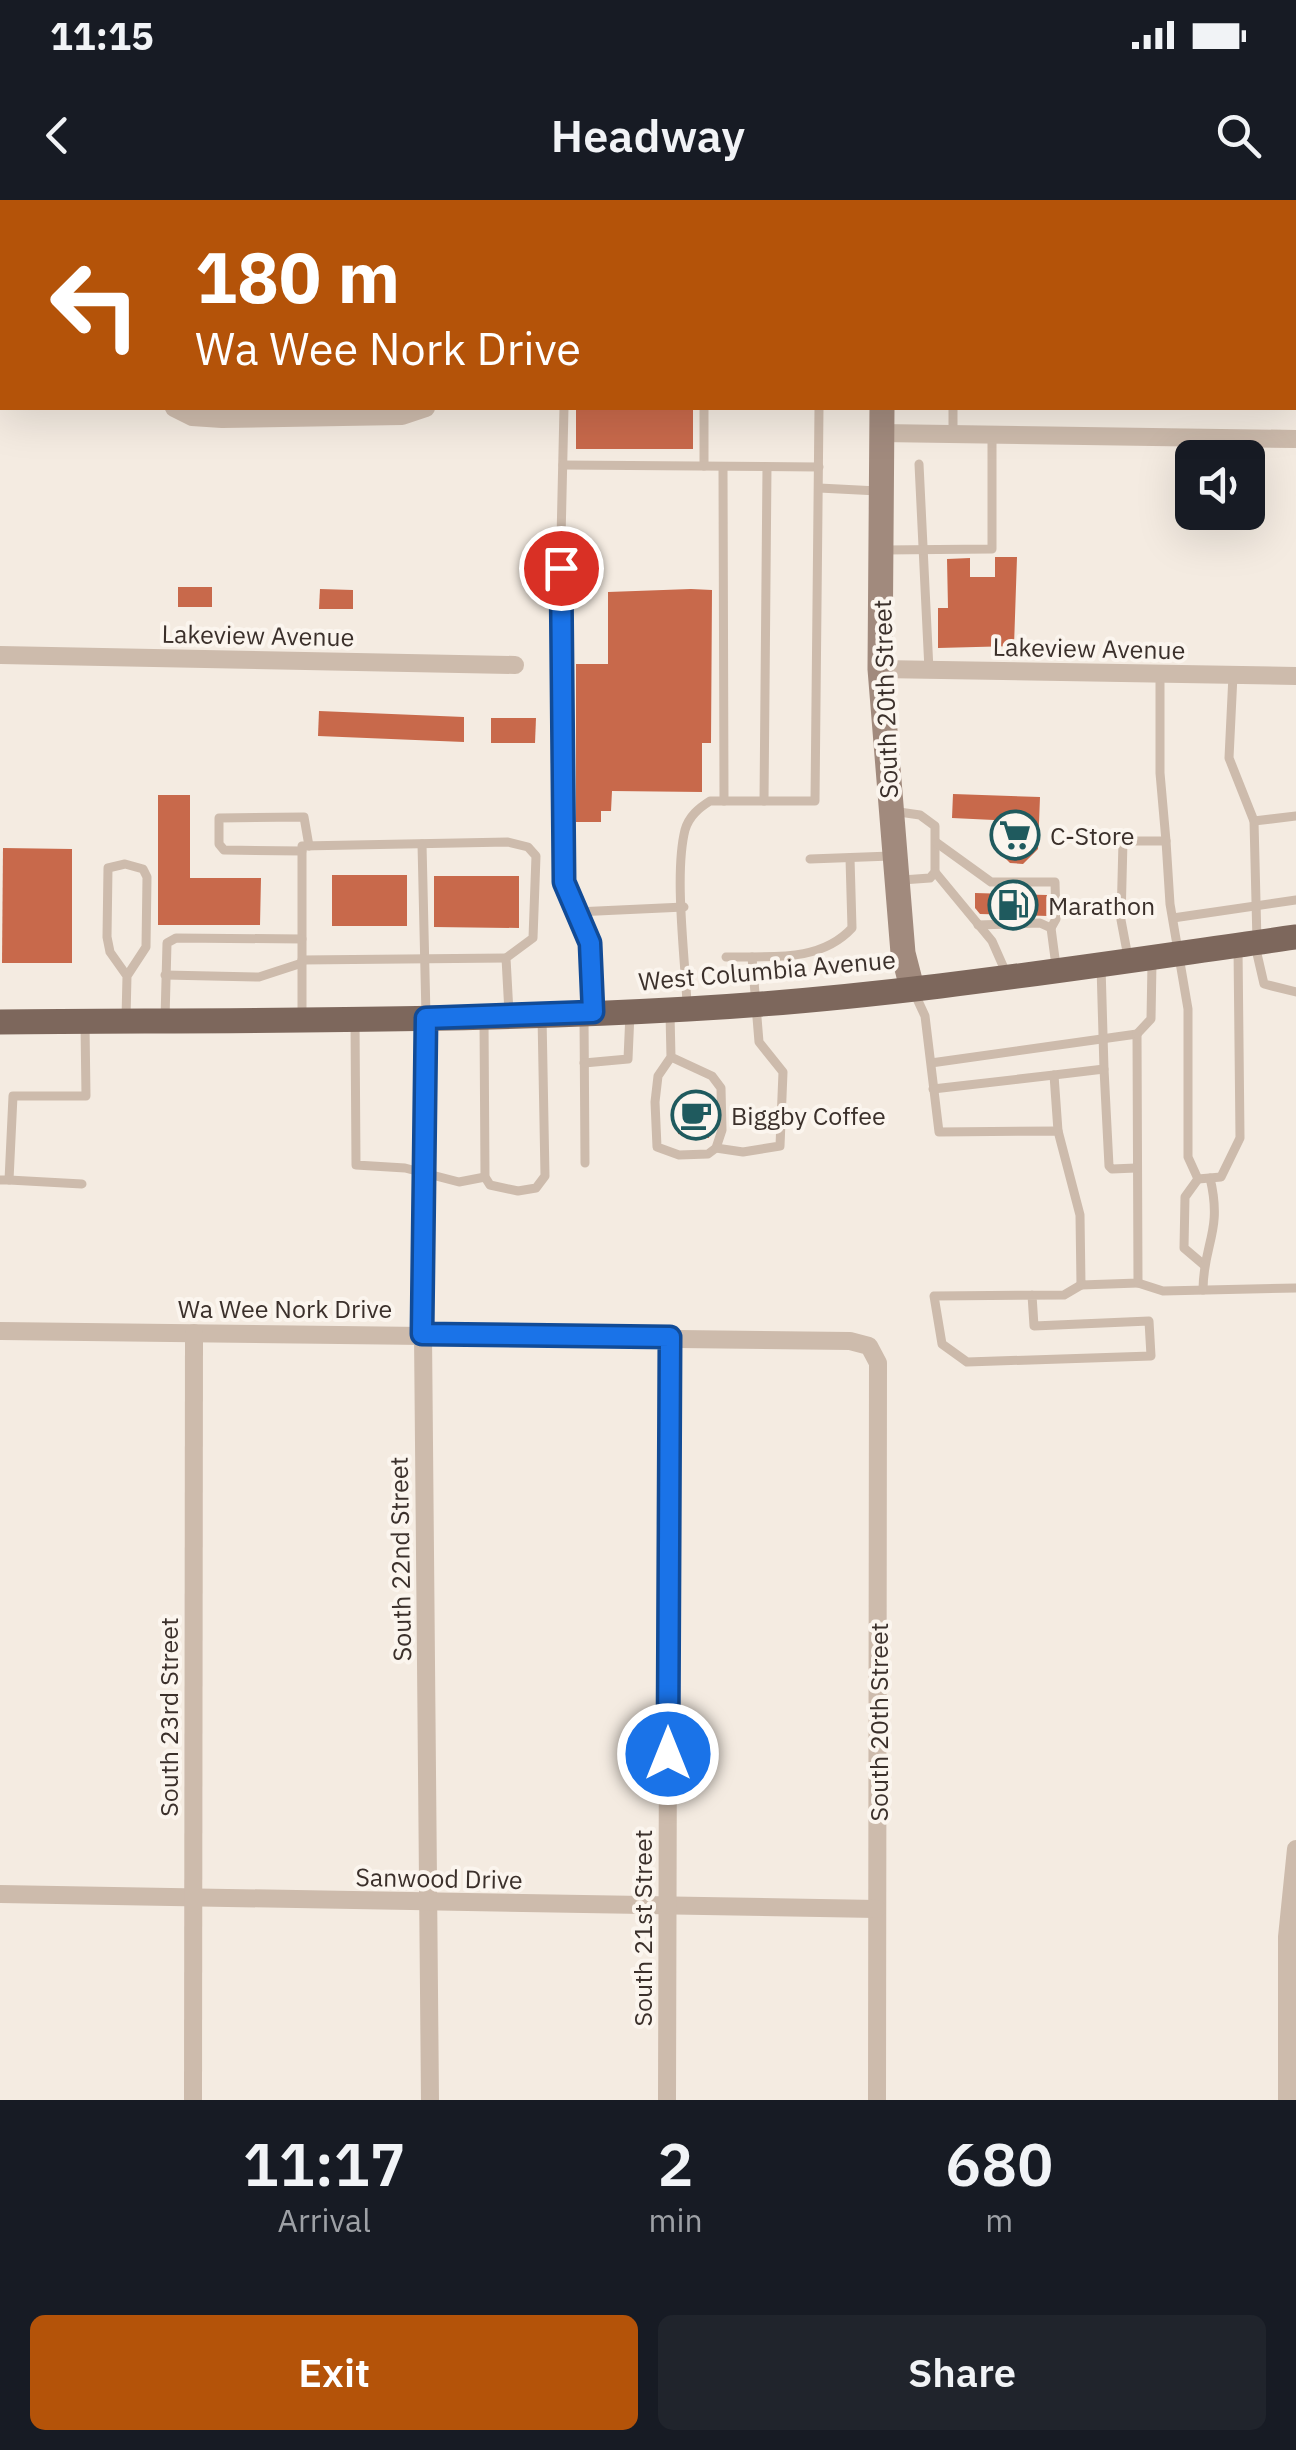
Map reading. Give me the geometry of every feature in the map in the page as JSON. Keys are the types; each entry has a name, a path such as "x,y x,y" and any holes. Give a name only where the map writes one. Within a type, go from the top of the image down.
{"main road":[{"name":"South 20th Street","path":"882,420 880,669 903,953 912,988"},
{"name":"West Columbia Avenue","path":"0,1022 426,1018 678,1010 912,988 1296,936"}],"street":[{"path":"178,410 192,418 222,413 402,416 420,410"},
{"path":"882,420 952,434 1296,439"},
{"name":"Lakeview Avenue","path":"0,655 516,665"},
{"name":"Lakeview Avenue","path":"880,669 1296,676"},
{"name":"South 22nd Street","path":"426,1018 428,1176 422,1334 430,2100"},
{"name":"Wa Wee Nork Drive","path":"0,1331 670,1337 850,1341 869,1346"},
{"name":"South 23rd Street","path":"193,2100 194,1333"},
{"name":"South 21st Street","path":"667,2100 670,1337"},
{"name":"South 20th Street","path":"869,1346 878,1363 878,2100"},
{"path":"1287,2100 1286,1937 1296,1848"},
{"name":"Sanwood Drive","path":"0,1894 878,1909"}],"lane":[{"path":"564,410 558,670 564,882 590,943 584,1063 585,1163"},
{"path":"704,410 704,466"},
{"path":"672,1057 712,1076 721,1088 722,1130 716,1148 708,1154 679,1155 657,1147 658,1076 672,1057 678,1010 685,828 697,809 710,801 815,801 819,410"},
{"path":"952,410 952,434"},
{"path":"881,550 992,549 992,434"},
{"path":"920,464 929,670"},
{"path":"563,465 819,467"},
{"path":"764,801 766,466"},
{"path":"723,467 724,801"},
{"path":"818,488 881,491"},
{"path":"1160,674 1160,773 1173,918 1188,1010 1188,1157 1194,1183 1186,1197 1184,1248 1204,1265"},
{"path":"1194,1183 1220,1177 1240,1138 1241,991 1256,906 1254,820 1228,758 1233,675"},
{"path":"810,859 850,858 930,878 935,872 936,826 928,818 890,810"},
{"path":"1254,820 1296,816"},
{"path":"165,976 258,977 302,961 506,958 534,938 536,856 528,848 508,842 422,844 306,848 224,850 219,844 220,818 304,817 306,848 302,939 302,961 302,1019"},
{"path":"930,1062 1137,1034 1151,1019 1140,959 1121,920 1123,841 1166,841"},
{"path":"938,843 991,882 1055,882 1051,928 1056,969"},
{"path":"422,844 426,1018"},
{"path":"726,957 804,955 843,938 852,928 850,858"},
{"path":"126,1021 127,976 146,947 147,876 143,870 125,864 108,868 107,937 110,952 127,976"},
{"path":"935,872 992,941 1007,976"},
{"path":"1173,918 1296,900"},
{"path":"576,912 684,907"},
{"path":"978,925 1040,924 1051,928"},
{"path":"165,1020 167,943 176,938 302,939"},
{"path":"1250,943 1264,984 1296,992"},
{"path":"716,1148 743,1152 780,1146 783,1072 759,1042 752,957"},
{"path":"506,958 497,1016 485,1177 490,1186 518,1191 536,1188 545,1176 542,1014"},
{"path":"1102,964 1108,1166 1112,1170 1136,1168"},
{"path":"912,988 925,1016 938,1132 1058,1131"},
{"path":"584,1063 628,1059 630,1012"},
{"path":"354,1019 356,1166 404,1168 459,1182 485,1177"},
{"path":"82,1184 5,1180 13,1096 86,1096 84,1021"},
{"path":"1137,1034 1138,1283"},
{"path":"933,1089 1104,1069"},
{"path":"1054,1075 1058,1131 1080,1215 1082,1285"},
{"path":"1202,1290 1204,1265 1215,1233 1216,1205 1210,1178"},
{"path":"1032,1295 1034,1326 1149,1321 1151,1356 967,1362 942,1344 934,1296 1032,1295 1064,1295 1082,1285 1138,1283 1163,1291 1296,1288"}],"building":[{"path":"576,410 693,410 693,449 576,449"},
{"path":"995,557 1017,557 1014,646 938,648 938,608 948,608 947,559 970,558 970,577 995,577"},
{"path":"178,587 212,587 212,607 178,607"},
{"path":"320,589 353,590 353,609 319,609"},
{"path":"712,590 711,743 702,743 702,792 612,791 611,811 601,811 601,822 576,822 576,664 608,664 608,592"},
{"path":"319,711 464,717 464,742 318,736"},
{"path":"491,718 536,718 535,743 491,743"},
{"path":"953,794 1040,797 1038,849 1023,864 1010,863 994,847 994,820 952,818"},
{"path":"158,795 190,795 190,878 261,878 260,925 158,925"},
{"path":"3,848 72,849 72,963 2,963"},
{"path":"332,875 407,875 407,926 332,926"},
{"path":"434,876 519,876 519,928 434,927"},
{"path":"975,893 1047,895 1048,916 980,914 975,908"},
{"name":"Biggby Coffee","path":"678,1097 713,1097 709,1138 678,1134"}],"place":[{"name":"C-Store","path":"1015,835"},
{"name":"Marathon","path":"1013,905"},
{"name":"Biggby Coffee","path":"696,1115"}],"route":[{"path":"561,568 558,670 564,882 590,943 593,1012 426,1018 428,1176 422,1334 670,1337 668,1754"}]}
